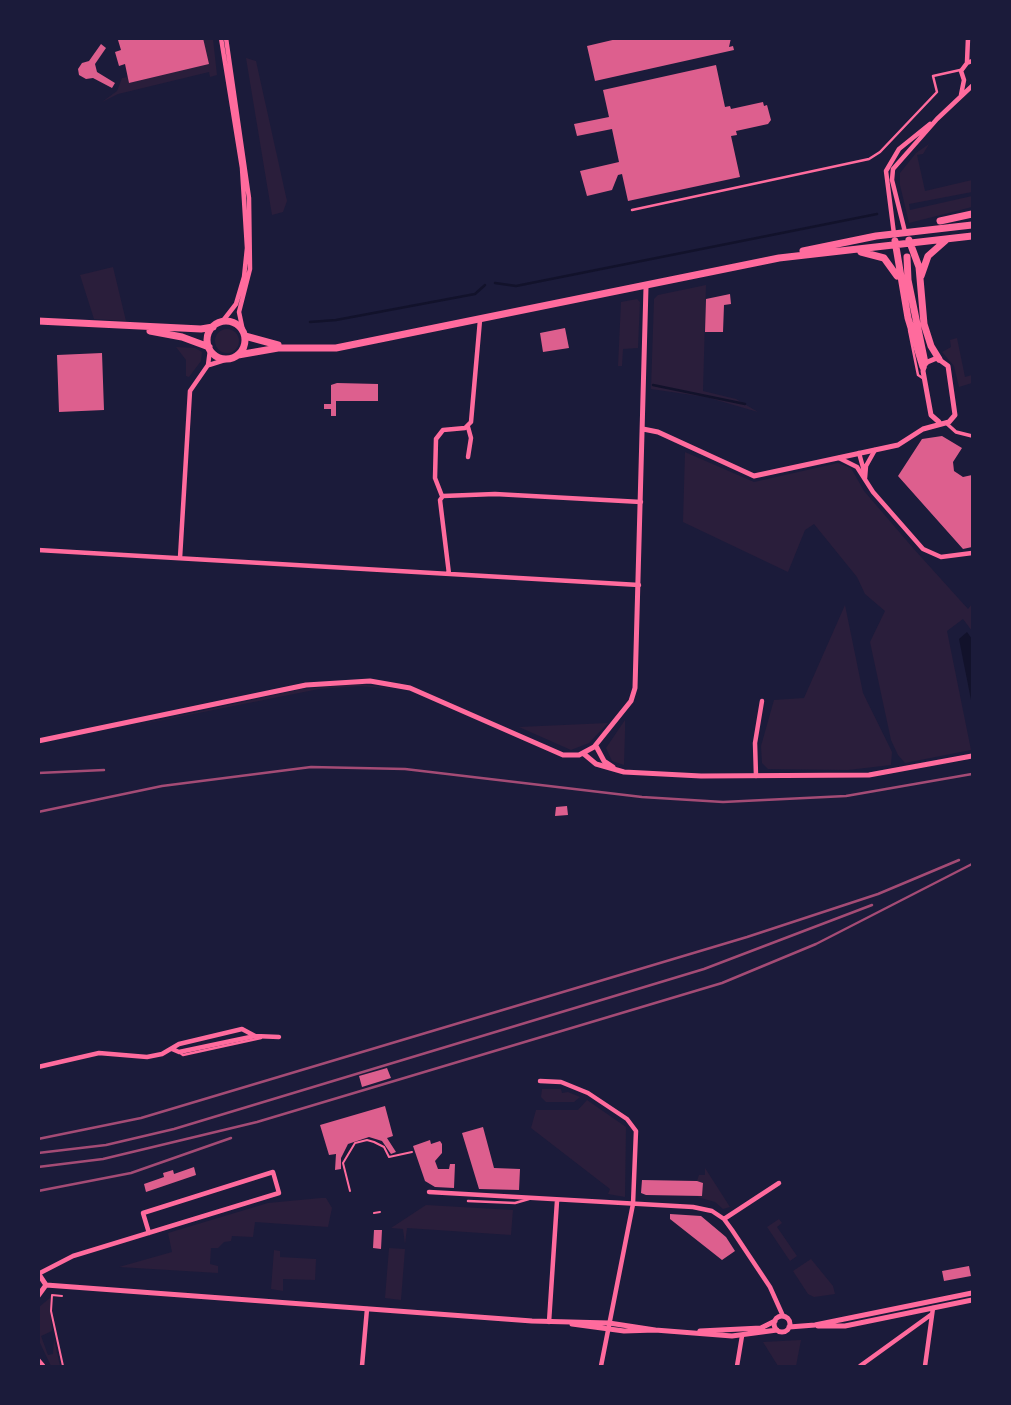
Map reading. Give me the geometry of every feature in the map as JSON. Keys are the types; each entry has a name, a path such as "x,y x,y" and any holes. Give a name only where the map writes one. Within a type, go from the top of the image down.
{"main road":[{"path":"940,221 972,214"},
{"path":"108,324 172,334 210,348 218,357 228,359 278,348 336,348 646,287 894,234 972,225"},
{"path":"906,233 920,280 924,324 930,346 939,359"},
{"path":"894,234 908,318 924,365"},
{"path":"779,258 972,236"},
{"path":"920,280 928,256 939,244 949,239"},
{"path":"818,254 867,252 879,255 891,265 902,291"},
{"path":"907,257 908,280 924,365"},
{"path":"38,321 201,329 214,327"},
{"path":"210,348 209,334 214,327 222,322 232,322 244,333 295,348"},
{"path":"238,355 244,346 244,333"}],"street":[{"path":"222,322 234,310 244,277 247,248 243,179 223,38"},
{"path":"223,38 250,207 250,269 239,312 244,333"},
{"path":"961,96 964,80 961,71 970,62 971,48 968,38"},
{"path":"906,233 895,198 892,173 899,161 937,119 972,85 964,80"},
{"path":"894,234 886,189 887,166 903,145 937,119"},
{"path":"584,754 596,746 635,693 646,287"},
{"path":"468,457 471,438 468,427 472,417 480,320"},
{"path":"180,558 190,391 208,365 210,348"},
{"path":"208,365 228,359"},
{"path":"643,429 658,432 754,476 875,450 905,442 923,429 943,423 955,415 956,406 948,366 939,359 924,365 931,413 923,429"},
{"path":"931,413 956,432 972,436"},
{"path":"449,574 442,496 435,478 438,435 446,429 468,427"},
{"path":"865,479 868,461 875,450"},
{"path":"859,453 865,479"},
{"path":"838,458 853,463 873,492 923,549 941,557 972,553"},
{"path":"442,496 495,494 641,502"},
{"path":"38,550 639,585"},
{"path":"38,741 306,685 370,681 410,688 558,753 584,754 604,767 633,773 869,775 972,756"},
{"path":"756,776 755,743 762,701"},
{"path":"596,746 608,764 633,773"},
{"path":"38,1067 99,1054 147,1057 172,1049 178,1044 242,1029 265,1038 279,1037"},
{"path":"172,1049 179,1052 256,1036"},
{"path":"540,1081 561,1082 581,1089 632,1123 637,1136 633,1205 601,1367"},
{"path":"46,1285 39,1273 54,1264 279,1193 273,1172 143,1213 149,1233"},
{"path":"724,1219 779,1183"},
{"path":"429,1192 705,1209 724,1219 770,1287 789,1324 803,1327 972,1293"},
{"path":"549,1322 557,1201"},
{"path":"46,1285 742,1336 785,1331 789,1324"},
{"path":"38,1296 46,1285"},
{"path":"860,1367 955,1297"},
{"path":"815,1325 836,1327 933,1311 972,1300"},
{"path":"362,1367 367,1309"},
{"path":"925,1367 933,1311"},
{"path":"694,1332 761,1328 783,1316"},
{"path":"775,1321 777,1330"},
{"path":"737,1367 742,1336"},
{"path":"38,1360 43,1367"}],"lane":[{"path":"632,210 869,159 880,152 937,92 933,76 961,71"},
{"path":"908,318 918,375 924,379"},
{"path":"179,1052 183,1055 265,1038"},
{"path":"468,1201 515,1203 529,1199"}],"path":[{"path":"350,1191 344,1163 355,1143 367,1140 374,1142 384,1147 389,1157 412,1152"},
{"path":"374,1213 380,1212"},
{"path":"62,1296 52,1295 51,1311 63,1367"}],"shaded area":[{"path":"203,39 213,39 217,75 210,77 209,72 118,94 102,102 117,91 122,78 128,77 129,83 208,64"},
{"path":"246,58 256,61 287,201 283,212 272,215"},
{"path":"929,144 923,154 917,155 925,191 972,180 972,192 909,204 910,210 972,196 972,207 909,223 900,185 900,173 916,153"},
{"path":"113,267 126,321 94,319 80,275"},
{"path":"706,285 703,391 736,399 758,412 706,397 651,389 654,299 658,295"},
{"path":"637,299 640,302 638,348 623,349 622,366 618,366 621,302"},
{"path":"222,329 232,329 239,336 239,346 232,353 222,353 215,346 215,336"},
{"path":"957,338 965,377 972,375 972,383 959,387 954,366 942,352 951,347 950,340"},
{"path":"176,347 195,348 202,352 201,361 189,377 186,376 186,360"},
{"path":"685,452 754,482 838,463 851,468 864,491 913,548 968,609 972,604 972,631 963,619 947,631 971,750 905,763 891,740 870,642 885,611 865,594 857,577 814,524 805,530 788,572 683,522"},
{"path":"845,605 863,693 892,752 891,765 848,770 768,769 762,763 761,746 774,700 804,698"},
{"path":"967,632 972,639 972,705 959,639"},
{"path":"360,684 404,690 360,686 319,689 128,727 302,689"},
{"path":"625,720 624,765 612,761 606,748"},
{"path":"608,723 589,743 571,750 519,727"},
{"path":"542,1089 561,1089 562,1093 568,1092 580,1097 574,1102 546,1102 541,1097"},
{"path":"587,1100 626,1127 625,1197 608,1194 610,1189 531,1128 536,1110 578,1110"},
{"path":"705,1168 730,1207 723,1209 715,1202 697,1197 702,1195 703,1183 697,1181 699,1175 705,1175"},
{"path":"326,1198 332,1208 328,1227 255,1222 253,1237 232,1236 231,1241 224,1242 218,1248 211,1248 210,1264 218,1266 218,1273 119,1267 172,1252 168,1233 268,1203"},
{"path":"426,1205 513,1210 511,1235 407,1228 405,1244 403,1229 391,1228"},
{"path":"779,1219 782,1223 777,1227 797,1256 790,1261 767,1227"},
{"path":"389,1248 405,1249 401,1300 385,1298"},
{"path":"274,1250 280,1251 280,1257 316,1259 315,1280 283,1279 283,1291 271,1289"},
{"path":"811,1259 833,1286 835,1294 814,1297 808,1294 793,1271"},
{"path":"50,1298 52,1331 41,1336 48,1355 53,1354 54,1339 60,1366 51,1366 40,1343 39,1307"},
{"path":"801,1340 796,1366 778,1366 763,1342"}],"building":[{"path":"203,38 209,64 129,83 125,64 119,66 115,52 121,50 118,40"},
{"path":"621,38 731,38 729,47 733,46 734,50 595,81 587,46"},
{"path":"101,44 106,48 95,64 97,72 115,83 112,88 93,78 86,79 79,75 78,69 82,63 89,61"},
{"path":"716,65 725,107 730,106 731,109 763,102 764,106 767,105 771,120 768,124 736,131 737,135 731,136 740,177 628,201 622,174 618,175 612,190 587,196 580,171 619,162 612,129 577,136 574,124 609,117 603,90"},
{"path":"730,294 731,304 724,305 723,332 705,332 706,299"},
{"path":"565,328 569,348 543,352 540,333"},
{"path":"102,353 104,410 59,412 57,355"},
{"path":"378,384 378,401 336,401 336,416 331,416 331,409 324,409 324,404 331,404 331,385"},
{"path":"942,436 962,448 953,462 954,471 963,477 972,475 972,547 963,549 898,476 922,439"},
{"path":"567,806 568,815 555,816 556,807"},
{"path":"387,1068 391,1078 362,1087 359,1076"},
{"path":"385,1106 393,1136 387,1138 396,1152 391,1154 382,1141 369,1137 348,1144 341,1158 341,1169 335,1170 336,1154 329,1155 320,1125"},
{"path":"483,1127 494,1168 520,1169 519,1190 479,1189 462,1133"},
{"path":"430,1140 431,1144 440,1141 442,1144 442,1153 435,1161 438,1169 449,1169 450,1164 455,1164 454,1188 435,1187 425,1181 413,1146"},
{"path":"194,1167 196,1175 146,1192 144,1184 164,1177 163,1173 173,1170 174,1174"},
{"path":"642,1180 697,1181 703,1183 702,1196 646,1195 641,1193"},
{"path":"670,1214 701,1216 726,1237 735,1251 722,1260 670,1219"},
{"path":"374,1230 382,1230 381,1249 373,1248"},
{"path":"969,1266 971,1276 944,1281 942,1271"}],"waterway":[{"path":"495,283 516,286 877,214"},
{"path":"310,322 336,320 475,294 485,285"},
{"path":"653,385 745,404"}],"railway":[{"path":"38,812 162,786 311,767 405,769 642,797 723,802 846,796 972,774"},
{"path":"38,773 104,770"},
{"path":"38,1139 141,1118 747,937 878,894 959,860"},
{"path":"38,1167 103,1159 257,1122 722,983 816,944 972,864"},
{"path":"38,1153 106,1145 174,1129 704,969 872,905"},
{"path":"38,1191 131,1173 231,1138"}]}
